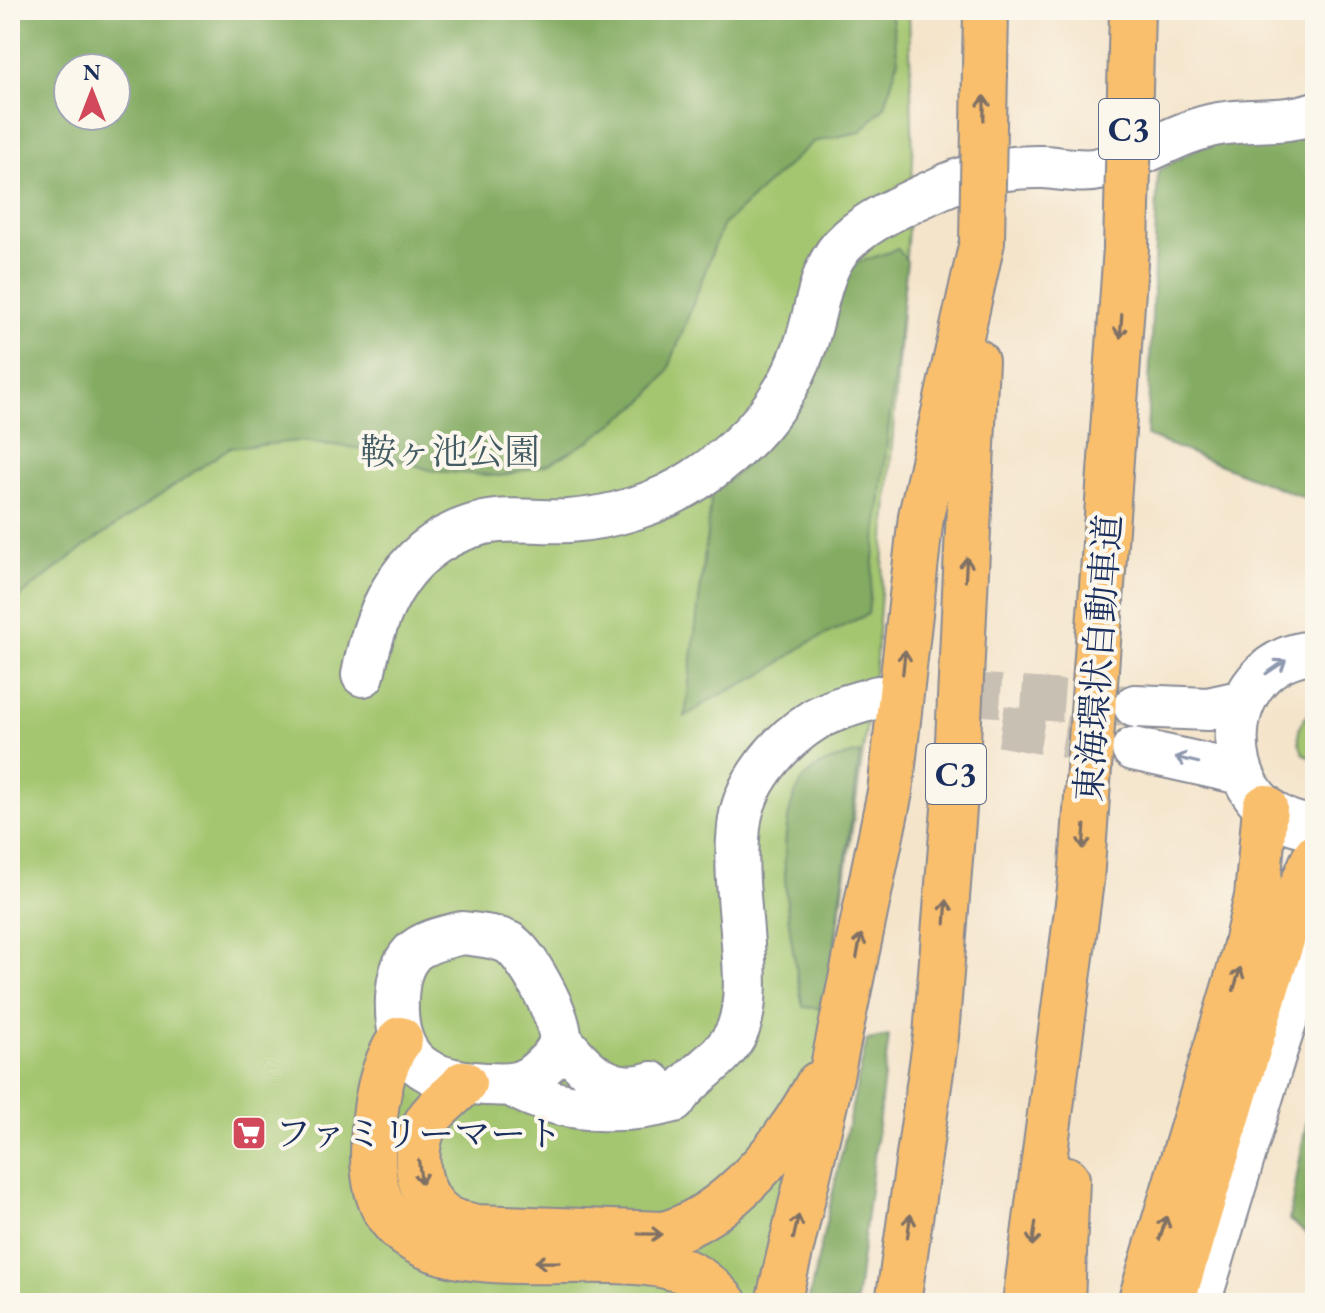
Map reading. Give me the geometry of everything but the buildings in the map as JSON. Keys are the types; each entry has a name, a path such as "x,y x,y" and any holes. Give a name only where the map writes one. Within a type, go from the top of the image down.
{"highway":[{"name":"C3","path":"898,1303 936,1036 956,783 982,242 986,10"},
{"name":"東海環状自動車道","path":"1025,1303 1081,881 1126,248 1132,10"},
{"path":"778,1303 848,998 890,792 921,516 982,242"},
{"path":"1140,1303 1241,965 1257,897 1253,790"},
{"path":"1172,1303 1285,931 1315,856"},
{"path":"1062,1303 1081,881"},
{"path":"464,1083 426,1122 418,1161 421,1187 432,1205 448,1218 476,1227 664,1234 691,1227 714,1212 791,1130 827,1067 848,998"},
{"path":"400,1039 387,1058 378,1100 373,1185 384,1213 400,1233 424,1250 457,1260 663,1266 698,1277 720,1300"}],"street":[{"path":"363,675 386,596 405,571 437,545 483,523 568,521 647,504 692,482 743,444 780,399 805,346 829,265 846,241 882,216 973,174 1015,166 1097,170 1219,124 1290,122 1315,113"},
{"path":"1315,652 1280,662 1259,679 1244,701 1236,724 1235,749 1253,790 1284,819 1315,827"},
{"path":"1135,706 1208,709 1244,701"},
{"path":"684,1084 664,1080 642,1087 618,1087 585,1069 561,1040 557,1021 531,968 511,944 462,933 436,940 413,952 401,970 396,1019 400,1039 407,1055 440,1079 513,1086 532,1097 594,1108 652,1108 674,1101 684,1084 718,1060 738,1028 745,976 737,871 739,823 754,780 783,744 816,719 877,706"},
{"path":"1133,749 1253,790"},
{"path":"1199,1303 1275,1053 1315,935"},
{"path":"513,1086 533,1076 550,1061 561,1040"}],"green space":[{"name":"鞍ヶ池公園","path":"10,10 909,10 913,162 876,660 785,1303 10,1303"},
{"path":"10,10 891,10 898,60 885,106 860,132 813,142 722,226 667,373 645,400 591,440 549,464 500,476 433,471 365,449 300,441 229,448 86,546 10,604"},
{"path":"1315,128 1315,502 1147,436 1158,171 1206,144"},
{"path":"898,249 907,261 868,614 808,643 765,673 708,701 685,717 712,492 764,446 784,420 816,361 851,265"},
{"path":"1315,710 1315,761 1303,753 1299,728 1304,718"},
{"path":"860,753 826,1009 803,1007 785,882 789,815 798,788 814,769"},
{"path":"889,1036 856,1303 808,1303 867,1040"},
{"path":"1315,1074 1315,1240 1289,1220"}],"tunnel":[{"path":"959,693 1128,706"},
{"path":"876,716 950,717 1124,747"}],"place":[{"name":"ファミリーマート","path":"249,1133"}]}
